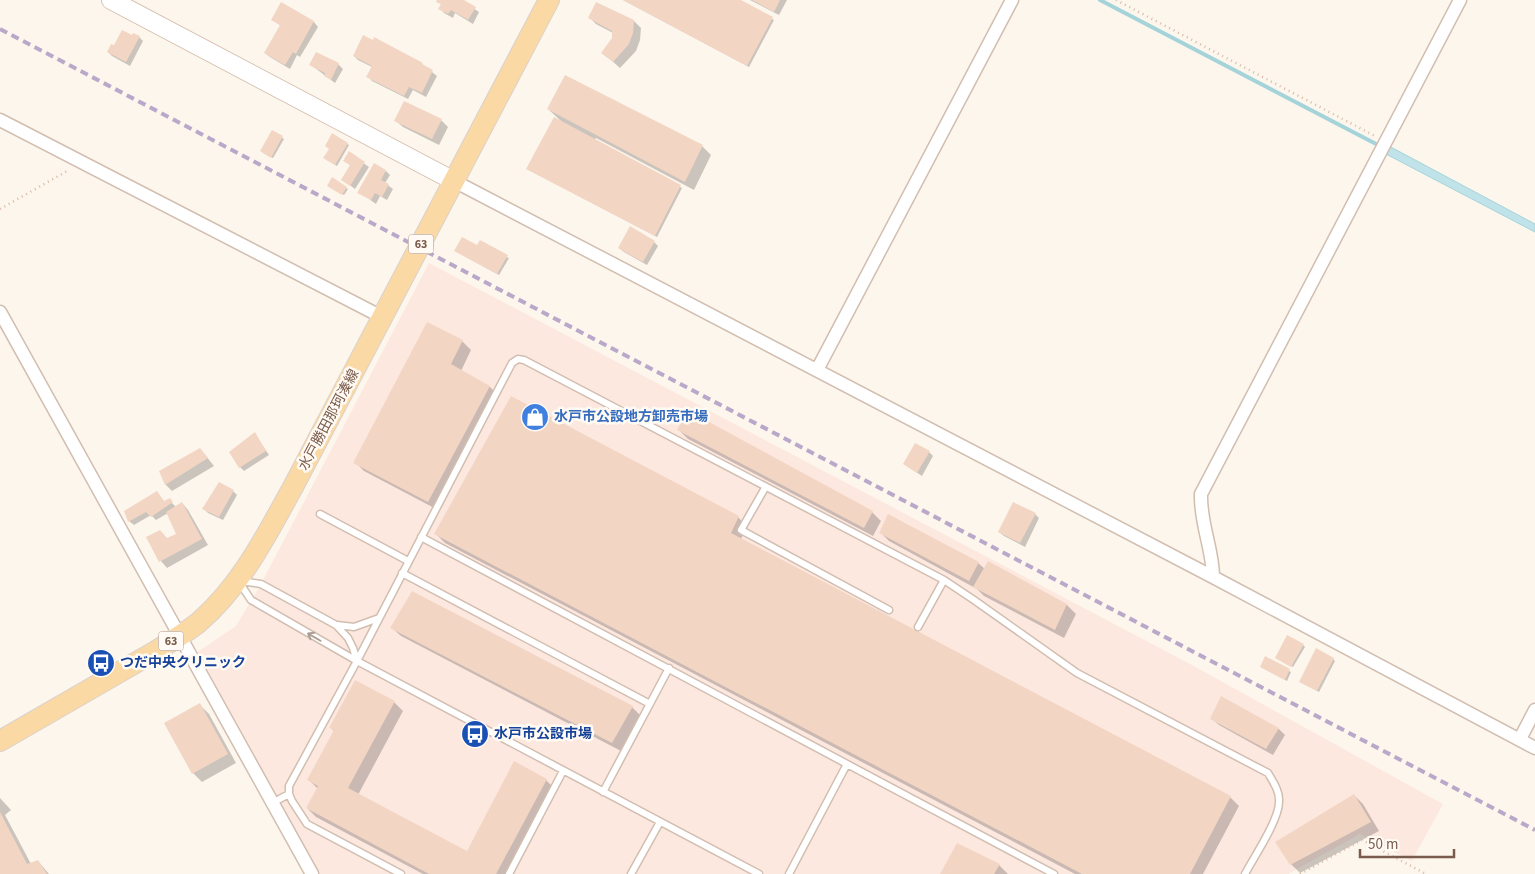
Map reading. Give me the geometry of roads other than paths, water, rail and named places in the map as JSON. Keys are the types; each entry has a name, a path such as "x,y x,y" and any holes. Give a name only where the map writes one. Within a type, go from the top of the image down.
{"main road":[{"name":"水戸勝田那珂湊線","path":"0,741 156,652 180,636 211,610 238,580 253,559 293,487 549,0"}],"street":[{"path":"111,0 1213,577 1535,748"},
{"path":"817,370 1012,0"},
{"path":"1213,577 1213,567 1200,512 1201,494 1460,0"},
{"path":"0,120 382,318"},
{"path":"0,312 312,874"},
{"path":"1520,740 1535,710"}],"lane":[{"path":"401,874 307,824 289,794 289,786 357,661 512,363 518,359 524,360 765,488 944,580 1077,673 1268,773 1276,786 1279,801 1277,814 1244,874"},
{"path":"765,488 741,530 889,610"},
{"path":"320,514 408,561"},
{"path":"421,537 1054,874"},
{"path":"402,573 650,704"},
{"path":"238,580 261,584 336,625 348,638 357,661"},
{"path":"238,580 251,600 357,661 759,874"},
{"path":"918,627 944,580"},
{"path":"336,625 354,627 379,618"},
{"path":"603,792 669,668"},
{"path":"789,874 847,764"},
{"path":"509,874 563,771"},
{"path":"272,803 289,794"},
{"path":"631,874 660,822"}],"water":[{"path":"1387,145 1535,224 1535,232 1384,153"}],"waterway":[{"path":"1100,0 1378,145"}],"railway":[{"path":"0,29 1535,830"}],"place":[{"name":"水戸市公設地方卸売市場","path":"535,417"},
{"name":"つだ中央クリニック","path":"101,663"},
{"name":"水戸市公設市場","path":"475,734"}]}
